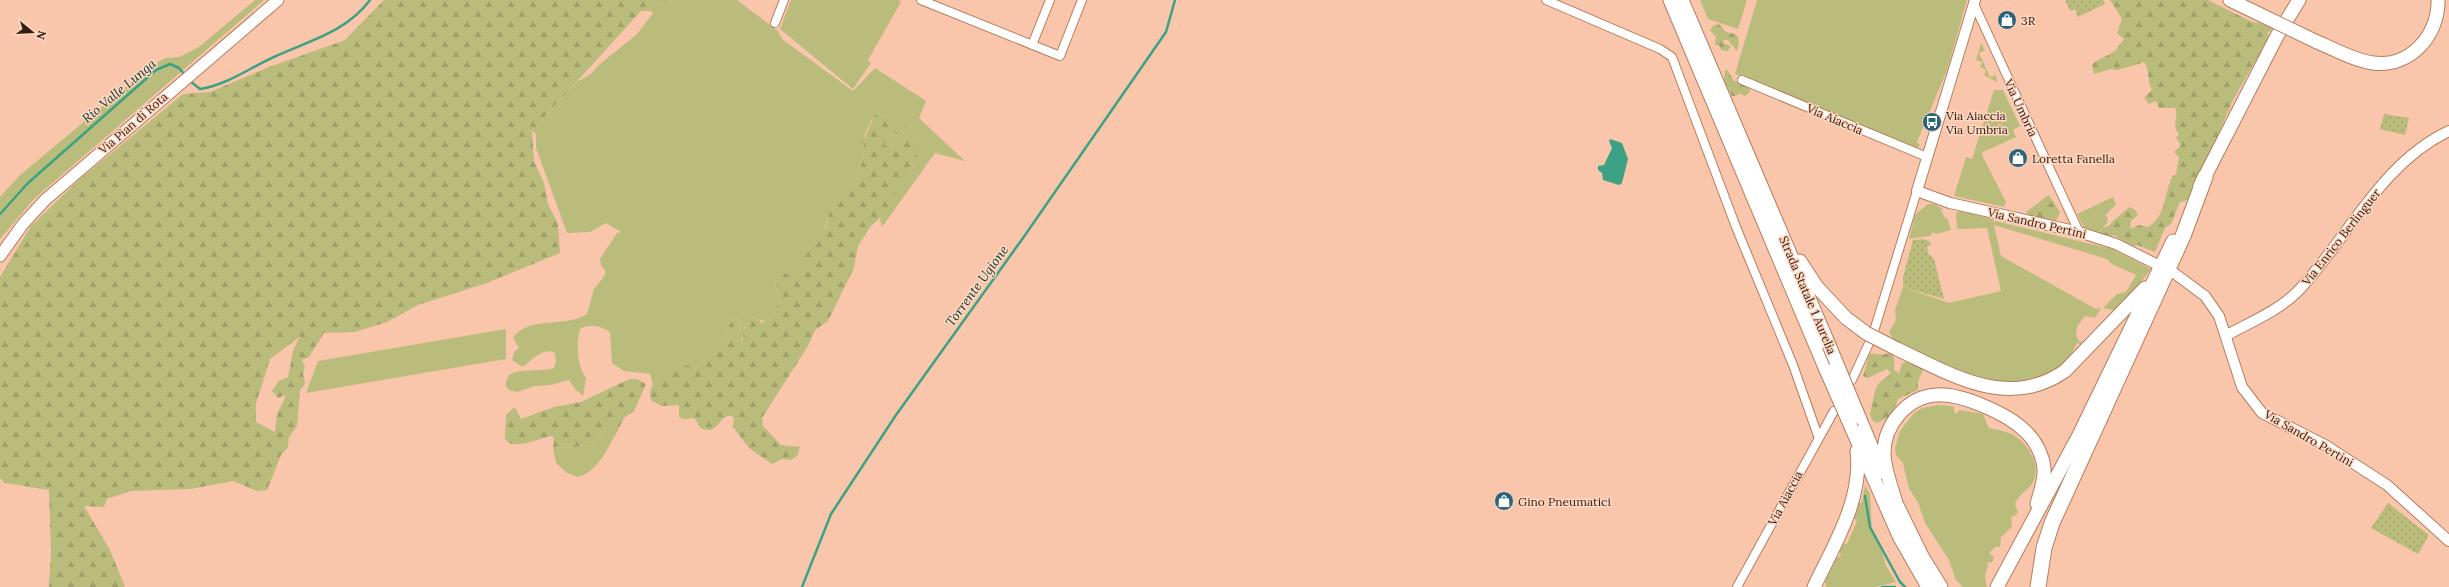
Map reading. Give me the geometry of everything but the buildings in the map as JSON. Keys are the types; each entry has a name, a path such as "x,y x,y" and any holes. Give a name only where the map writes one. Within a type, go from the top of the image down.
{"highway":[{"name":"Strada Statale 1 Aurelia","path":"1670,0 1854,434 1899,536 1928,587"},
{"name":"Strada Statale 1 Aurelia","path":"1682,0 1897,507 1923,558 1941,587"},
{"path":"2230,0 2315,41 2362,61 2380,64 2394,62 2414,52 2427,39 2434,24 2438,0"},
{"path":"1778,225 1817,287 1846,318 1866,333 1897,349 1979,385 2005,389 2038,385 2056,376 2077,359 2144,289 2205,177 2258,71 2299,0"},
{"path":"2258,71 2310,0"},
{"path":"2038,587 2044,548 2052,523 2180,242 2205,177"},
{"path":"1997,587 2079,435 2159,262"},
{"path":"1897,507 1884,454 1888,431 1898,415 1920,399 1937,395 1950,395 1977,404 2012,421 2026,431 2036,445 2044,469 2040,494 2031,525"},
{"path":"1814,587 1856,493 1859,475 1854,434"}],"main road":[{"name":"Via Pian di Rota","path":"0,256 23,224 45,200 192,72 278,0"}],"street":[{"path":"775,23 784,0"},
{"path":"922,0 1060,56 1082,0"},
{"path":"1032,45 1050,0"},
{"path":"1546,0 1660,49 1672,57 1736,227 1793,364 1818,436"},
{"path":"1874,331 1974,2"},
{"name":"Via Umbria","path":"1974,2 2079,232"},
{"name":"Via Aiaccia","path":"1742,80 1927,157"},
{"name":"Via Enrico Berlinguer","path":"2227,335 2279,306 2299,290 2380,187 2408,160 2449,131"},
{"name":"Via Sandro Pertini","path":"1917,191 1950,203 2079,232 2116,244 2159,262"},
{"name":"Via Sandro Pertini","path":"2174,273 2205,296 2219,316 2227,335 2242,387 2262,412 2326,445 2387,485 2449,541"},
{"path":"1852,380 1870,341"},
{"name":"Via Aiaccia","path":"1737,587 1818,436 1834,411"}],"green space":[{"path":"255,0 264,0 34,199 0,239 0,197 19,176 152,65 166,58 179,57 199,47"},
{"path":"384,0 673,0 641,11 532,131 534,161 544,183 548,204 558,224 560,253 487,283 418,305 387,322 355,332 324,333 309,357 302,360 305,367 303,373 305,384 300,390 297,426 289,437 288,447 281,455 267,490 257,491 233,481 190,489 131,491 107,499 104,507 84,506 110,550 125,587 49,587 51,551 49,490 5,483 0,478 0,277 31,226 80,179 183,94 210,92 269,67 345,40","holes":["301,336 293,352 288,377 279,381 272,391 278,398 285,395 277,414 275,432 256,422 256,404 270,359"]},
{"path":"673,0 737,0 778,31 782,39 853,91 875,68 926,101 919,118 965,161 935,153 882,227 880,219 905,177 914,165 917,146 915,135 902,137 890,146 884,146 889,135 897,135 903,131 903,124 886,118 881,114 872,119 865,134 863,145 864,152 858,178 828,217 824,232 812,245 793,278 789,277 775,283 780,301 777,308 766,322 753,317 744,328 741,342 737,341 742,319 732,320 726,332 722,349 710,352 702,365 680,367 668,370 658,378 653,385 650,374 624,371 612,363 610,332 603,328 587,326 580,329 578,341 579,361 586,378 583,396 575,389 569,380 551,385 535,386 517,392 509,390 505,385 509,375 520,371 554,368 556,361 555,353 547,352 538,355 525,366 521,366 512,360 514,352 519,348 513,338 520,331 528,327 538,324 579,318 587,314 594,289 603,278 606,271 601,266 600,259 617,233 621,232 606,223 590,232 567,233 536,148 536,134 532,131 577,82 591,74 599,65 637,34 653,13 651,11 641,11"},
{"path":"791,0 898,0 901,2 868,60 871,63 853,89 780,29"},
{"path":"1700,0 1747,0 1738,29 1708,19"},
{"path":"1757,0 1967,0 1947,70 1917,142 1920,145 1917,149 1735,74"},
{"path":"2065,0 2103,0 2105,4 2078,17 2075,9 2070,11"},
{"path":"2110,0 2208,0 2252,22 2266,24 2273,30 2268,32 2268,39 2233,100 2190,197 2187,200 2180,202 2171,224 2165,228 2155,252 2137,245 2132,247 2114,235 2107,237 2099,233 2101,228 2108,226 2129,207 2135,210 2138,215 2131,221 2130,229 2139,225 2148,227 2154,222 2164,204 2172,177 2176,174 2179,157 2174,152 2181,145 2176,138 2179,134 2175,125 2175,108 2159,108 2156,101 2149,104 2144,98 2152,90 2144,62 2117,70 2111,69 2094,74 2092,65 2115,51 2124,39 2117,33 2122,19"},
{"path":"1719,24 1726,32 1735,34 1738,37 1739,45 1737,51 1728,40 1724,40 1723,43 1731,46 1728,51 1721,50 1719,45 1715,45 1716,37 1710,30 1714,25"},
{"path":"1981,43 1985,50 1979,53 1990,77 1996,75 1997,82 1984,75 1986,70 1980,67 1982,62 1976,60"},
{"path":"1725,69 1734,81 1747,84 1751,88 1749,93 1745,96 1739,93 1736,96 1732,96 1724,81"},
{"path":"1994,90 2003,90 2020,126 2013,130 2016,137 1983,152 1982,155 2006,202 2004,207 1954,196 1966,157 1972,159"},
{"path":"881,114 887,118 900,122 905,127 900,134 889,135 884,146 890,146 908,132 915,135 917,146 916,162 905,177 883,215 871,226 858,246 854,268 828,321 815,330 808,346 762,418 763,426 781,445 800,447 797,456 791,460 782,459 772,464 749,448 733,427 734,419 732,416 724,418 711,430 707,430 701,428 694,418 683,419 679,417 679,405 662,406 652,401 650,396 653,385 656,380 666,371 676,366 702,365 710,352 722,349 726,332 732,320 742,319 737,341 741,342 743,339 743,331 750,318 757,318 762,323 768,320 780,301 775,280 784,273 793,277 812,245 826,228 830,210 858,178 864,152 863,142 874,116"},
{"path":"2384,114 2409,118 2405,135 2380,129"},
{"path":"2049,195 2060,212 2056,221 2030,216 2026,212"},
{"path":"2113,197 2116,205 2105,215 2108,218 2107,223 2097,233 2085,230 2077,214"},
{"path":"1928,204 1934,204 1943,209 1941,210 1945,218 1947,218 1951,230 1936,234 1933,232 1930,236 1909,239 1915,215"},
{"path":"1960,211 1993,219 1994,223 1995,221 2112,249 2151,269 2118,311 2103,308 2117,294 2126,292 2136,275 2112,264 2107,259 1994,225 2001,256 2096,309 2101,308 2095,318 2085,316 2077,327 2076,335 2079,341 2087,343 2084,345 2077,343 2066,361 2049,373 2029,381 2009,383 1989,381 1969,375 1949,367 1893,339 1889,332 1896,320 1895,310 1903,287 1949,303 2001,291 1987,228 1957,229 1956,213"},
{"path":"1924,239 1930,242 1931,245 1927,246 1928,253 1934,259 1944,299 1903,287 1903,277 1913,240"},
{"path":"506,329 506,359 306,393 318,361"},
{"path":"1872,353 1892,354 1894,357 1894,370 1899,373 1902,364 1906,361 1923,367 1918,381 1918,390 1898,399 1891,416 1877,423 1872,420 1870,414 1875,391 1879,383 1891,373 1887,369 1868,378 1863,376 1869,355"},
{"path":"629,379 637,379 646,384 634,411 624,418 617,432 603,432 591,446 553,448 554,439 552,436 520,444 509,443 505,439 506,415 513,408 516,409 521,419 554,407 581,402"},
{"path":"1938,405 1953,406 1955,414 1960,410 1983,414 1989,428 2009,433 2020,440 2029,450 2035,463 2036,469 2033,482 2016,501 2015,505 2018,512 2016,515 2011,517 2012,527 2001,537 2000,547 1995,547 1989,553 1994,557 1992,562 1986,563 1988,565 1985,577 1987,587 1963,587 1956,580 1949,560 1925,523 1918,502 1909,489 1903,463 1896,455 1895,448 1900,431 1914,413 1922,408"},
{"path":"603,432 617,432 597,465 585,474 578,477 567,473 556,463 553,448 591,446"},
{"path":"1865,485 1870,494 1872,531 1881,548 1886,566 1896,582 1875,587 1826,587 1825,581 1833,559 1841,556 1839,549 1842,543 1847,544 1857,521 1852,516 1855,506 1862,502"},
{"path":"2388,503 2429,535 2418,554 2371,528"}],"shaded area":[{"path":"1610,139 1622,143 1628,159 1622,183 1619,185 1603,180 1602,173 1598,170 1598,166 1604,165 1612,148 1609,141"}],"waterway":[{"name":"Rio Valle Lunga","path":"190,81 200,89 229,80 267,60 315,40 339,28 361,11 370,0"},
{"name":"Torrente Ugione","path":"802,587 831,514 896,415 1023,238 1166,32 1175,0"},
{"name":"Rio Valle Lunga","path":"0,214 28,183 156,70 170,64 179,68 185,75"},
{"path":"1865,496 1870,527 1900,582 1905,587"},
{"path":"1882,587 1895,587"}],"place":[{"name":"3R","path":"2007,20"},
{"name":"Via Aiaccia Via Umbria","path":"1932,122"},
{"name":"Loretta Fanella","path":"2018,158"},
{"name":"Gino Pneumatici","path":"1504,501"}]}
